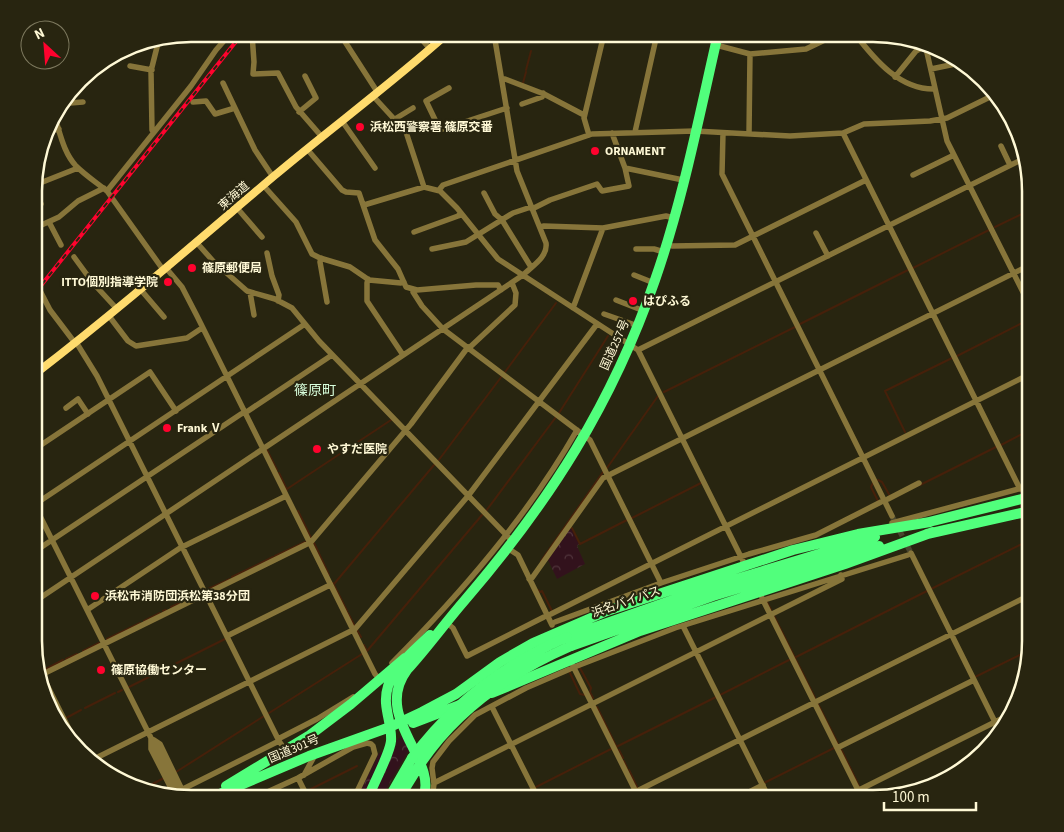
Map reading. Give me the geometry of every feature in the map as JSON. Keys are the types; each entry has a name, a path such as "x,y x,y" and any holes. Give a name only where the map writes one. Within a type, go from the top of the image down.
{"highway":[{"name":"国道257号","path":"426,789 426,779 402,723 397,697 400,682 407,670 465,601 551,490 581,433 634,348 638,326 654,283 674,218 716,45"},
{"path":"402,723 572,664 640,631 761,595 906,543 931,527 1021,500"},
{"path":"402,723 445,700 508,657 559,632 607,611 743,561 814,545 896,523 931,527 1021,512"},
{"name":"浜名バイパス","path":"394,789 412,758 448,715 475,690 559,632 669,611 766,579 871,548 931,527"},
{"name":"国道257号","path":"390,727 386,702 387,690 393,674 405,658 465,601"},
{"name":"浜名バイパス","path":"405,789 417,769 442,735 481,698 525,668 559,632"},
{"path":"372,789 390,748 390,727 395,722 391,697 395,681 404,668 428,647"},
{"path":"221,789 286,751 338,714 378,678 405,658"},
{"name":"国道301号","path":"231,789 316,753 402,723"}],"main road":[{"name":"東海道","path":"42,368 141,290 263,185 438,42"}],"street":[{"path":"42,225 59,217 78,202 105,190 196,80 223,42"},
{"path":"253,42 253,74 278,73 299,112 322,137"},
{"path":"345,42 376,94 408,136 424,187"},
{"path":"424,42 430,49"},
{"path":"43,596 512,283 532,267 545,253 547,248 540,227 517,171 496,42"},
{"path":"589,135 584,115 602,43"},
{"path":"635,132 655,43"},
{"path":"716,45 750,54 806,49 817,43"},
{"path":"862,43 895,77 906,83 935,90"},
{"path":"154,132 152,130 152,70 158,47"},
{"path":"895,77 918,50"},
{"path":"927,53 947,141 1022,290"},
{"path":"749,134 750,54"},
{"path":"930,69 950,65"},
{"path":"130,66 152,70"},
{"path":"299,112 316,98 305,76"},
{"path":"502,79 543,93 584,115"},
{"path":"223,83 258,156 273,177"},
{"path":"449,88 426,102 440,130 507,108"},
{"path":"522,104 542,97 543,93"},
{"path":"438,190 443,185 589,135 695,131 790,136 843,133 864,124 942,119 988,98"},
{"path":"193,102 206,101 214,114 235,108"},
{"path":"72,103 83,102"},
{"path":"394,119 414,108"},
{"path":"342,121 375,168"},
{"path":"59,128 67,152 78,168 105,190 184,291 378,678"},
{"path":"723,132 722,174 896,523"},
{"path":"432,249 463,243 473,239 513,213 597,184 602,191 629,186 626,168 612,133"},
{"path":"843,133 1020,489 896,523"},
{"path":"1001,146 1010,165"},
{"path":"307,150 342,190 359,193 377,242 398,269 406,287 414,290 476,284 498,285 501,290"},
{"path":"917,175 954,155"},
{"path":"634,348 776,282 1018,161"},
{"path":"43,182 78,168"},
{"path":"626,168 683,180"},
{"path":"636,249 672,246 735,245 866,180"},
{"path":"263,185 295,220 310,251 316,256 350,267 368,279 401,284 404,282"},
{"path":"364,205 424,187 438,190 461,213 498,259 634,348 682,438 743,561"},
{"path":"484,193 495,214 502,220 532,267"},
{"path":"236,208 262,237"},
{"path":"414,232 458,216 461,213"},
{"path":"540,227 603,228 666,216 674,218"},
{"path":"49,222 61,245"},
{"path":"573,308 603,228"},
{"path":"816,233 828,256"},
{"path":"197,243 213,261 250,292 278,301 292,308 332,355 468,496 509,542 518,555 536,593 559,632"},
{"path":"270,256 272,276 279,295 278,301"},
{"path":"74,257 90,279 117,309"},
{"path":"321,258 320,262 327,302"},
{"path":"529,579 532,578 603,478 1022,269"},
{"path":"634,276 654,283"},
{"path":"368,279 366,283 367,301 403,356"},
{"path":"45,670 309,542 405,431 468,348 515,305 516,294 512,283"},
{"path":"141,290 164,317"},
{"path":"414,290 413,292 422,306 443,329 590,440 662,583"},
{"path":"250,292 254,315"},
{"path":"42,295 50,310 94,369 286,751"},
{"path":"616,300 644,311"},
{"path":"604,314 638,326"},
{"path":"109,316 128,341 136,346 187,338 202,328"},
{"path":"43,500 306,324"},
{"path":"99,756 149,734 353,630 468,496 597,324"},
{"path":"43,546 332,355"},
{"path":"43,443 88,414 148,370 176,411"},
{"path":"551,614 1022,378"},
{"path":"67,404 78,400 88,414"},
{"path":"875,482 884,490 896,523"},
{"path":"875,482 877,494 881,502 896,523"},
{"path":"888,499 919,483"},
{"path":"87,610 183,547 286,496"},
{"path":"559,632 662,583 743,561 816,535 881,502"},
{"path":"43,521 149,734 151,748 173,788"},
{"path":"184,789 330,712 378,678 478,570 509,542"},
{"path":"906,543 918,576 927,585"},
{"path":"761,595 858,790 995,722 927,585 925,573 906,543"},
{"path":"434,789 432,765 438,755 475,715 572,664 683,626 761,595 841,575 909,554"},
{"path":"434,783 842,579 841,575"},
{"path":"227,636 330,585"},
{"path":"536,593 545,602 559,632"},
{"path":"536,593 538,605 544,617 559,632"},
{"path":"641,790 1021,599"},
{"path":"447,623 453,628 467,656 544,617"},
{"path":"683,626 765,790"},
{"path":"572,664 635,790"},
{"path":"837,748 974,680"},
{"path":"492,707 534,790"},
{"path":"149,734 160,744 174,788"},
{"path":"274,789 304,775 353,747 367,743 373,746 375,754 358,789"},
{"path":"304,775 316,753"},
{"path":"298,778 304,789"},
{"path":"753,790 763,785"}],"green space":[{"path":"570,528 579,544 577,546 585,564 557,579 548,560"},
{"path":"402,736 404,737 409,750 386,789 376,789 395,749 397,740"},
{"path":"382,752 383,754 369,789 361,789 379,753"}],"waterway":[{"path":"526,70 531,51"},
{"path":"523,83 526,72"},
{"path":"995,227 1022,214"},
{"path":"913,268 989,230"},
{"path":"800,324 908,270"},
{"path":"505,372 556,303"},
{"path":"957,356 1022,323"},
{"path":"664,392 795,327"},
{"path":"559,413 608,336"},
{"path":"905,432 885,391 952,358"},
{"path":"438,461 502,376"},
{"path":"607,468 658,396"},
{"path":"486,511 556,417"},
{"path":"287,489 391,420"},
{"path":"1001,445 1021,434"},
{"path":"920,485 996,447"},
{"path":"267,450 277,470"},
{"path":"334,584 434,465"},
{"path":"541,561 603,472"},
{"path":"279,473 287,490"},
{"path":"878,480 882,482 890,496"},
{"path":"632,518 701,483"},
{"path":"873,483 871,487 878,501"},
{"path":"298,511 311,538"},
{"path":"367,651 482,515"},
{"path":"572,528 580,544 627,520"},
{"path":"275,556 305,542"},
{"path":"314,543 329,575"},
{"path":"931,589 1021,544"},
{"path":"232,577 273,557"},
{"path":"208,589 230,579"},
{"path":"333,583 347,611"},
{"path":"538,590 542,591 552,611"},
{"path":"794,658 927,591"},
{"path":"188,599 201,593"},
{"path":"171,607 182,602"},
{"path":"767,602 771,610"},
{"path":"144,621 160,613"},
{"path":"348,613 355,627"},
{"path":"774,616 815,698"},
{"path":"107,639 140,623"},
{"path":"357,630 361,637"},
{"path":"129,687 225,639"},
{"path":"83,651 99,643"},
{"path":"364,645 367,651"},
{"path":"66,659 77,654"},
{"path":"269,713 362,654"},
{"path":"975,677 1021,655"},
{"path":"45,669 63,660"},
{"path":"720,695 789,660"},
{"path":"580,668 591,688 590,692 593,698"},
{"path":"570,673 580,694 585,695"},
{"path":"118,692 122,690"},
{"path":"85,708 115,693"},
{"path":"616,747 716,697"},
{"path":"818,704 838,744"},
{"path":"597,707 617,748"},
{"path":"66,718 81,710"},
{"path":"176,772 264,716"},
{"path":"764,783 834,748"},
{"path":"536,787 611,749"},
{"path":"841,749 859,786"},
{"path":"619,750 623,758"},
{"path":"624,761 627,768"},
{"path":"311,789 357,766"},
{"path":"629,770 637,787"},
{"path":"153,784 164,778"}],"tunnel":[{"path":"892,516 911,553"}],"railway":[{"path":"42,284 236,42"}],"place":[{"name":"浜松西警察署 篠原交番","path":"360,127"},
{"name":"ORNAMENT","path":"595,151"},
{"name":"篠原郵便局","path":"192,268"},
{"name":"ITTO個別指導学院","path":"168,282"},
{"name":"はぴふる","path":"633,301"},
{"name":"Frank Ⅴ","path":"167,428"},
{"name":"やすだ医院","path":"317,449"},
{"name":"浜松市消防団浜松第38分団","path":"95,596"},
{"name":"篠原協働センター","path":"101,670"}],"district":[{"name":"篠原町","path":"315,391"}]}
